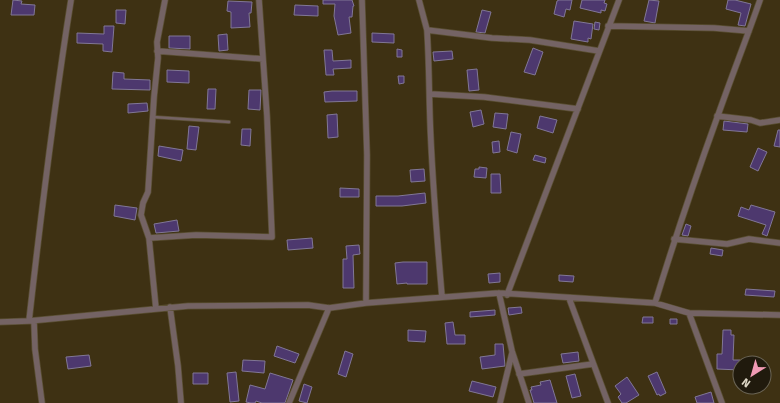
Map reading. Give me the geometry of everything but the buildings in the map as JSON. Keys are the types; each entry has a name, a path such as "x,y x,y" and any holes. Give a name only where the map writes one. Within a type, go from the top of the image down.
{"street":[{"path":"42,403 32,321 39,232 70,0"},
{"path":"156,309 149,238 141,215 143,202 148,192 158,58 157,42 165,0"},
{"path":"149,238 196,235 272,237 259,0"},
{"path":"362,0 367,155 366,303"},
{"path":"419,0 427,30 430,65 434,203 442,297"},
{"path":"507,295 619,0"},
{"path":"655,303 674,239 760,0"},
{"path":"608,26 714,28 749,31"},
{"path":"427,30 492,38 530,40 599,51"},
{"path":"157,51 263,59"},
{"path":"430,94 484,97 578,109"},
{"path":"718,116 751,120 760,123 780,120"},
{"path":"674,239 727,244 749,239 780,243"},
{"path":"0,322 32,321 170,307 308,305 329,308 366,303 499,294 655,303 689,313 780,315"},
{"path":"499,294 512,351 529,403"},
{"path":"569,298 608,403"},
{"path":"170,307 178,366 181,403"},
{"path":"290,403 329,308"},
{"path":"689,313 722,403"},
{"path":"500,403 512,351"},
{"path":"519,374 593,364"}],"lane":[{"path":"153,117 229,122"}]}
